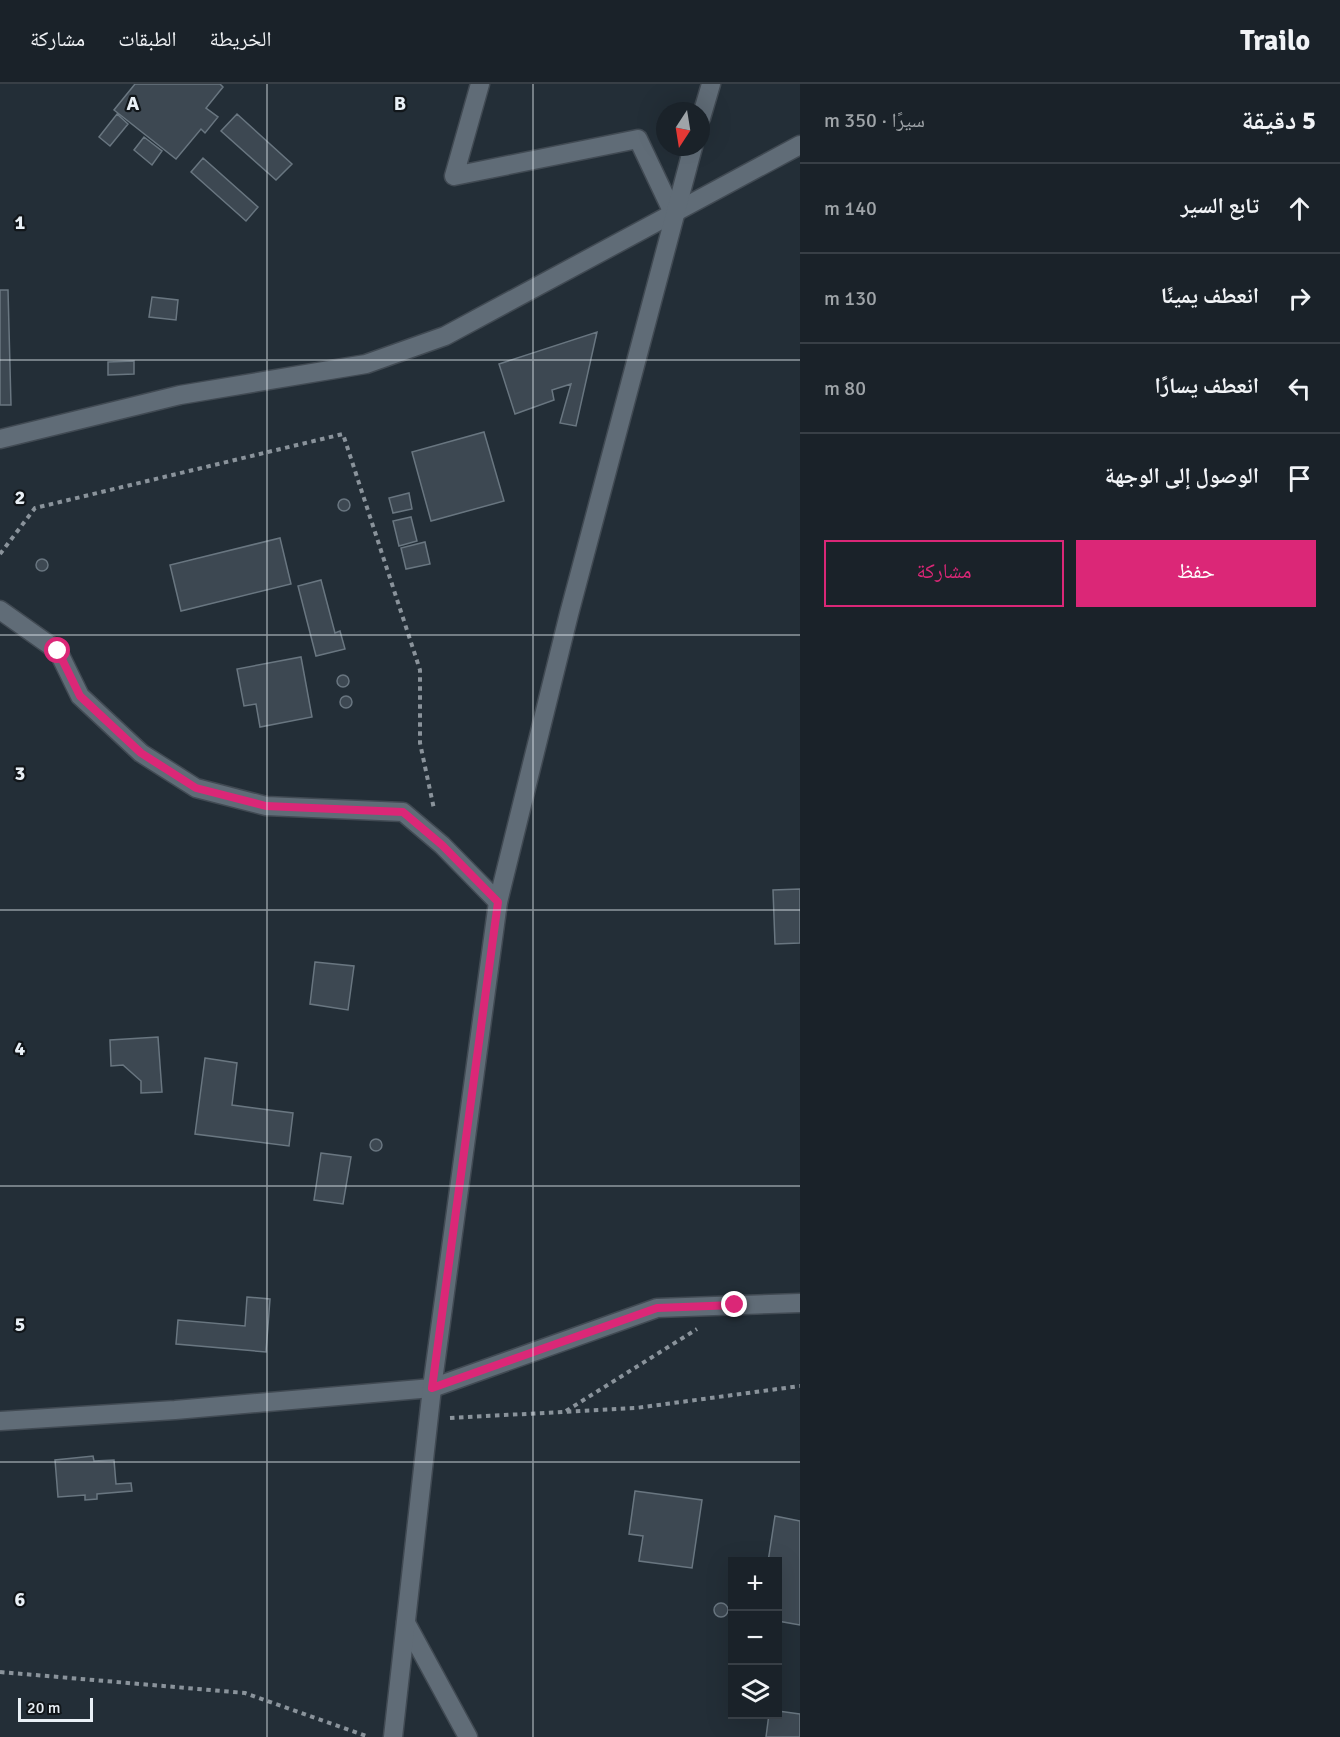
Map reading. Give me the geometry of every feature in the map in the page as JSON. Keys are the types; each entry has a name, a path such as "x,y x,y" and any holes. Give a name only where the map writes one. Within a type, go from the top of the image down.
{"street":[{"path":"480,84 454,176 638,139 673,213"},
{"path":"706,102 711,84"},
{"path":"0,439 180,395 366,364 445,336 800,146"},
{"path":"393,1737 432,1388 498,902 673,213 690,156"},
{"path":"0,610 58,651 80,696 141,753 196,788 266,806 403,812 442,845 498,902"},
{"path":"0,1421 186,1409 432,1388 657,1308 800,1303"},
{"path":"406,1623 468,1737"}],"path":[{"path":"0,554 35,508 343,434 420,670 420,743 435,811"},
{"path":"565,1412 705,1324"},
{"path":"429,1419 636,1408 800,1386"},
{"path":"0,1672 245,1693 369,1737"}],"building":[{"path":"135,84 220,84 223,87 206,108 218,117 205,133 201,129 176,159 114,110"},
{"path":"117,114 128,124 110,146 99,137"},
{"path":"237,114 292,164 276,180 221,131"},
{"path":"144,137 162,151 152,165 134,150"},
{"path":"203,158 258,207 246,221 191,172"},
{"path":"0,290 8,290 11,405 0,405"},
{"path":"152,297 178,300 176,320 149,317"},
{"path":"597,332 576,426 560,423 571,384 552,390 554,400 515,414 499,364"},
{"path":"134,361 134,374 108,375 108,362"},
{"path":"484,432 504,501 431,521 412,452"},
{"path":"409,493 412,509 393,513 389,498"},
{"path":"346,499 350,505 346,511 342,511 338,503"},
{"path":"411,517 417,541 399,546 393,521"},
{"path":"280,538 291,584 181,611 170,565"},
{"path":"425,542 430,564 406,569 401,548"},
{"path":"44,559 48,565 44,571 40,571 36,563"},
{"path":"321,580 335,633 340,631 345,649 316,656 298,586"},
{"path":"301,657 312,717 260,727 256,704 244,706 237,669"},
{"path":"345,675 349,681 345,687 341,687 337,679"},
{"path":"348,696 352,702 348,708 344,708 340,700"},
{"path":"800,889 800,943 775,944 773,890"},
{"path":"315,962 354,966 348,1010 310,1004"},
{"path":"158,1037 162,1092 141,1093 141,1081 123,1065 111,1066 110,1040"},
{"path":"205,1058 237,1063 232,1105 293,1113 289,1146 195,1134"},
{"path":"378,1139 382,1145 378,1151 374,1151 370,1143"},
{"path":"321,1153 351,1157 343,1204 314,1200"},
{"path":"247,1297 270,1299 266,1352 176,1344 178,1320 245,1326"},
{"path":"93,1456 94,1461 114,1460 116,1484 131,1483 132,1491 97,1494 97,1499 85,1500 85,1495 58,1497 55,1460"},
{"path":"635,1491 702,1500 692,1568 639,1561 643,1536 629,1534"},
{"path":"775,1516 800,1521 800,1625 782,1622 782,1557 769,1557"},
{"path":"718,1603 724,1603 728,1607 728,1613 724,1617 718,1617 714,1613 714,1607"},
{"path":"782,1712 800,1714 800,1737 766,1737 768,1719 782,1719"}],"route":[{"path":"58,651 80,696 141,753 196,788 266,806 326,806 403,812 442,845 498,902 432,1388 657,1308 735,1305"}]}
